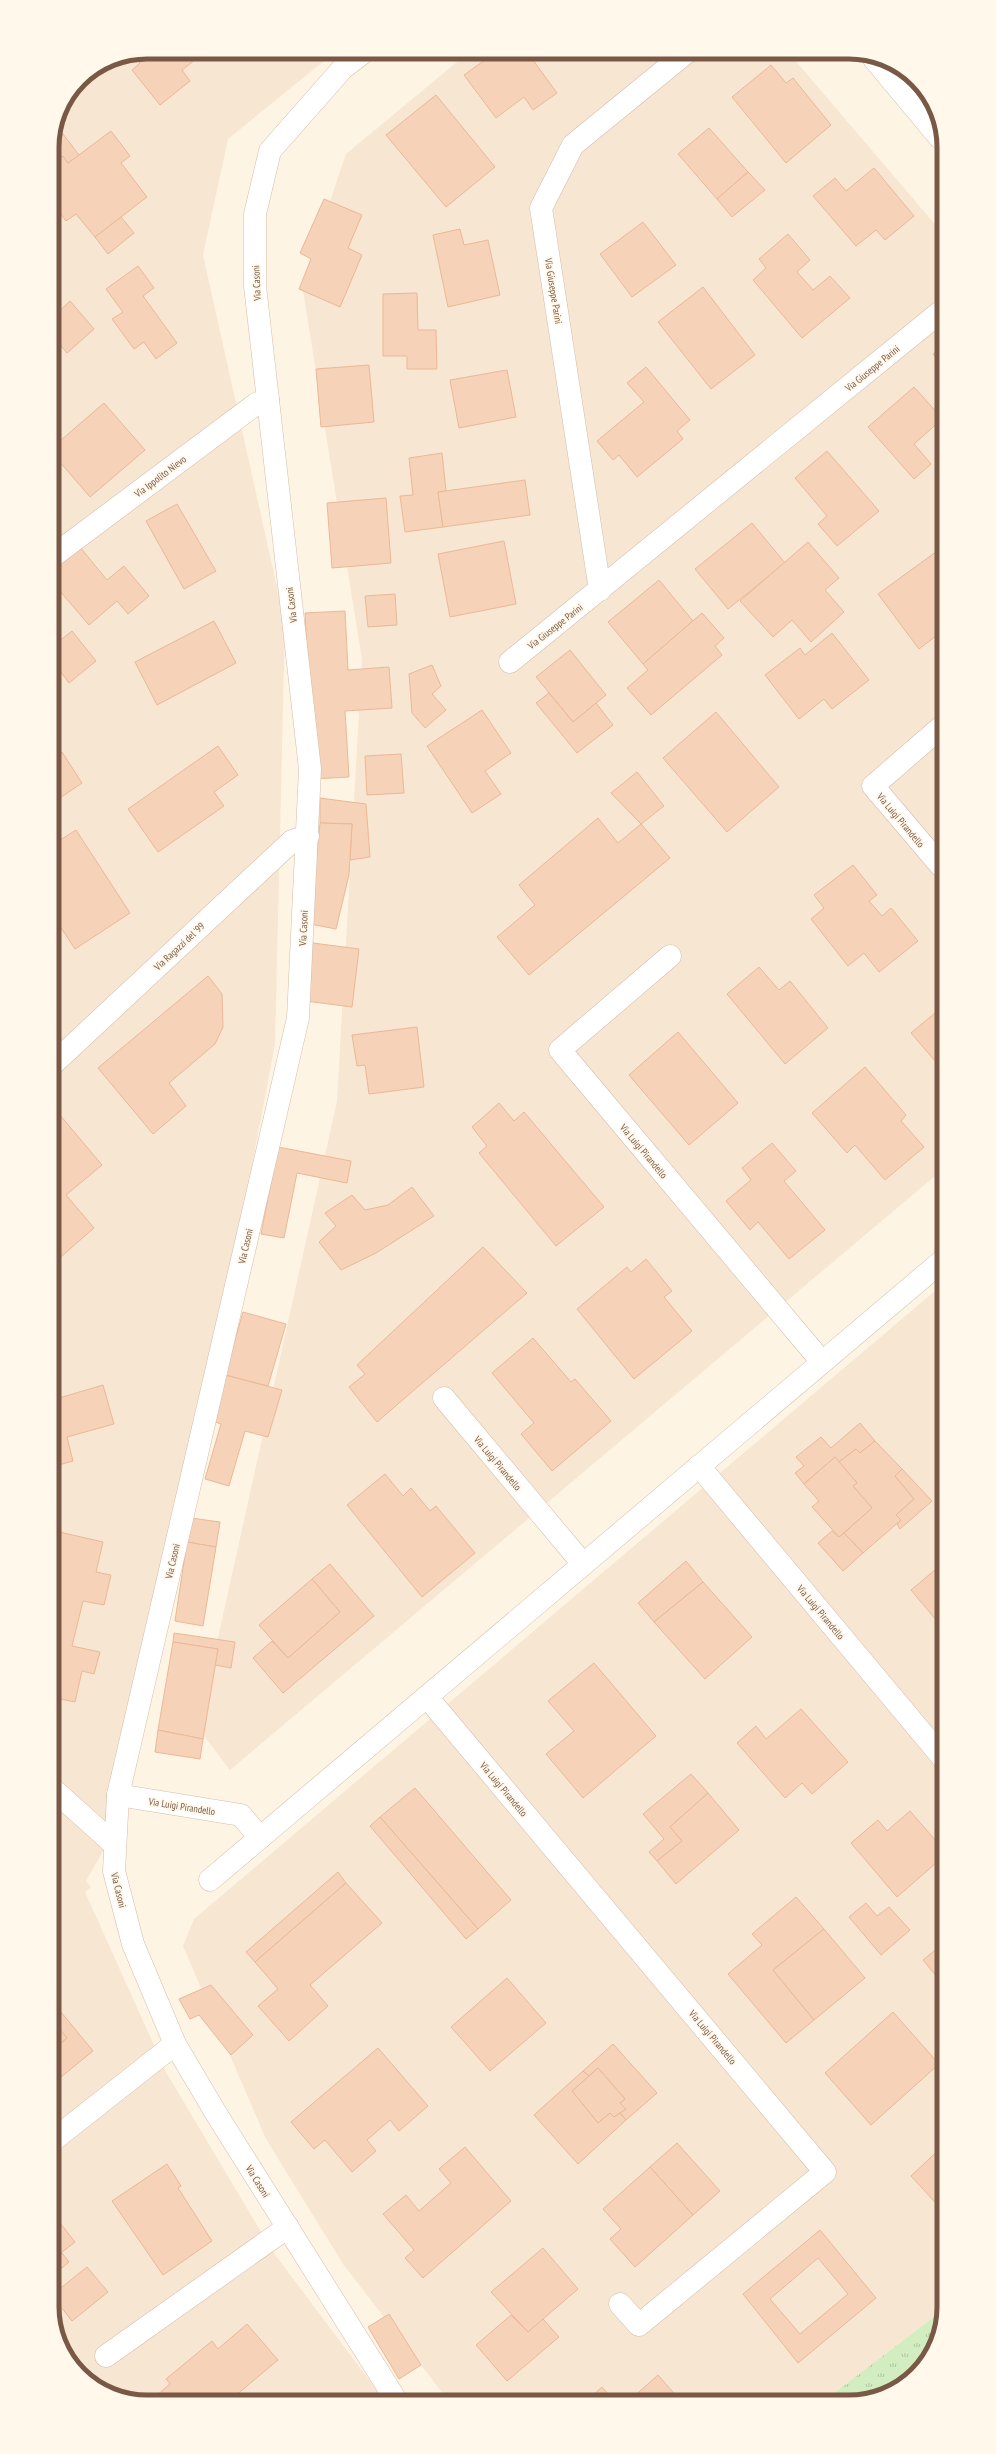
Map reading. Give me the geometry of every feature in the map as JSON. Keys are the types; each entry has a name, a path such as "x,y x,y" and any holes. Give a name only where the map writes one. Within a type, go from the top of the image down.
{"street":[{"name":"Via Casoni","path":"355,59 343,68 270,151 255,214 255,286 310,769 308,836 298,1018 118,1795 114,1871 133,1944 175,2044 393,2395"},
{"name":"Via Giuseppe Parini","path":"600,590 541,208 573,145 678,59"},
{"path":"883,66 908,86 935,131"},
{"name":"Via Giuseppe Parini","path":"510,662 937,315"},
{"name":"Via Ippolito Nievo","path":"59,552 256,404 268,399"},
{"name":"Via Luigi Pirandello","path":"937,731 873,786 937,861"},
{"name":"Via Ragazzi del '99","path":"59,1058 292,841 308,836"},
{"name":"Via Luigi Pirandello","path":"670,956 560,1050 822,1362"},
{"path":"210,1880 937,1265"},
{"name":"Via Luigi Pirandello","path":"444,1398 583,1564"},
{"name":"Via Luigi Pirandello","path":"699,1466 937,1751"},
{"name":"Via Luigi Pirandello","path":"427,1697 825,2172 639,2325 620,2304"},
{"path":"59,1795 115,1845"},
{"name":"Via Luigi Pirandello","path":"118,1795 241,1815 260,1838"},
{"path":"59,2135 175,2044"},
{"path":"106,2356 288,2227"}],"shaded area":[{"path":"141,59 326,59 228,139 203,255 285,623 275,1044 157,1663 106,1846 86,1881 91,1887 85,1892 166,2072 273,2252 380,2395 141,2395 113,2388 93,2377 81,2365 68,2346 62,2330 59,2307 59,141 62,124 71,103 81,89 93,77 113,66"},
{"path":"461,59 794,59 937,227 937,1174 230,1770 198,1728 337,1101 362,660 302,284 346,154"},
{"path":"900,75 915,89 928,108"},
{"path":"937,1289 936,2315 832,2395 444,2395 343,2264 266,2139 183,1946 194,1919"}],"green space":[{"path":"936,2315 934,2330 925,2351 915,2365 903,2377 883,2388 866,2393 832,2395"}],"building":[{"path":"196,59 182,70 190,81 160,105 132,70 140,63 137,60"},
{"path":"486,59 532,59 557,93 533,110 524,97 496,118 464,75"},
{"path":"771,65 786,83 793,78 831,125 786,163 732,97"},
{"path":"436,95 495,167 446,207 386,135"},
{"path":"709,128 748,172 717,199 678,154"},
{"path":"111,131 130,156 121,163 147,197 95,237 76,214 66,221 59,212 59,159 63,156 68,163"},
{"path":"63,134 79,155 68,163 63,156 59,159 60,137"},
{"path":"874,168 914,216 885,240 876,230 856,246 813,196 835,178 846,191"},
{"path":"748,172 765,190 732,217 717,199"},
{"path":"324,199 362,215 348,248 362,255 340,307 299,289 311,259 300,253"},
{"path":"121,217 134,233 108,254 95,237"},
{"path":"643,222 676,265 632,297 600,254"},
{"path":"460,229 464,245 488,240 500,295 448,307 433,235"},
{"path":"788,234 810,260 797,272 813,290 830,276 850,298 802,338 753,280 766,268 759,259"},
{"path":"138,266 154,288 143,296 177,343 156,359 144,342 134,349 112,319 123,312 106,289"},
{"path":"703,287 755,355 711,389 658,322"},
{"path":"417,293 418,330 436,330 437,369 407,369 407,356 383,356 383,294"},
{"path":"70,301 94,329 67,353 59,343 59,311"},
{"path":"937,351 937,359 933,354"},
{"path":"369,365 374,422 321,427 316,369"},
{"path":"646,367 690,420 677,431 683,439 637,477 619,455 613,460 597,441 644,402 627,383"},
{"path":"507,370 516,417 459,428 450,380"},
{"path":"914,387 937,413 937,424 914,444 931,464 914,479 868,427"},
{"path":"104,403 145,450 90,497 59,461 59,442"},
{"path":"827,451 879,511 837,546 818,524 827,516 795,478"},
{"path":"442,453 446,491 438,492 443,527 405,532 400,496 413,495 409,458"},
{"path":"525,480 530,515 443,527 438,492"},
{"path":"386,498 391,563 332,568 327,503"},
{"path":"177,504 216,571 184,589 146,521"},
{"path":"752,523 785,563 728,609 695,569"},
{"path":"504,541 516,604 450,617 438,554"},
{"path":"808,542 839,578 825,590 844,612 811,642 792,620 773,637 740,601"},
{"path":"79,546 107,580 124,566 149,596 128,614 117,601 89,625 59,590 59,563"},
{"path":"937,551 937,635 919,649 878,594"},
{"path":"659,580 693,621 643,664 608,622"},
{"path":"395,594 397,625 368,627 365,596"},
{"path":"345,611 348,670 389,667 392,708 345,711 349,777 314,779 305,613"},
{"path":"702,613 724,638 715,646 722,655 651,715 627,688 648,670 643,664"},
{"path":"214,621 236,663 157,705 135,662"},
{"path":"72,631 96,661 69,683 59,669 59,641"},
{"path":"832,633 869,680 832,709 824,699 799,719 765,675 800,648 805,655"},
{"path":"570,650 606,695 573,722 536,677"},
{"path":"432,665 441,686 432,694 446,710 425,728 412,713 409,674"},
{"path":"549,693 573,722 596,703 613,725 577,753 536,703"},
{"path":"482,710 511,753 485,771 501,794 472,813 427,746"},
{"path":"716,712 779,787 727,832 663,758"},
{"path":"218,746 238,775 214,792 224,806 158,852 128,809"},
{"path":"62,752 82,783 59,799 59,754"},
{"path":"401,754 404,793 367,795 365,756"},
{"path":"637,772 664,806 641,824 611,793"},
{"path":"320,798 366,804 370,857 350,860 352,824 320,823"},
{"path":"598,818 618,843 641,824 670,858 529,975 497,937 535,905 519,885"},
{"path":"320,823 352,824 349,875 336,929 310,924"},
{"path":"76,830 130,913 75,949 59,925 59,841"},
{"path":"853,865 877,895 869,901 882,916 891,908 918,941 879,972 864,953 848,966 811,919 824,908 814,895"},
{"path":"313,943 359,949 352,1007 306,1001"},
{"path":"759,967 779,990 790,981 828,1028 785,1064 727,994"},
{"path":"208,976 222,994 223,1027 215,1044 169,1083 186,1106 153,1134 98,1068"},
{"path":"937,1011 937,1063 911,1033"},
{"path":"417,1027 424,1087 369,1094 365,1065 357,1066 352,1035"},
{"path":"678,1032 738,1103 689,1145 629,1075"},
{"path":"865,1067 906,1115 901,1121 924,1147 885,1180 855,1145 847,1153 812,1113"},
{"path":"499,1103 514,1121 524,1112 604,1207 556,1246 479,1153 487,1146 472,1127"},
{"path":"59,1114 102,1165 66,1195 94,1228 59,1259"},
{"path":"772,1143 796,1171 784,1181 825,1230 789,1259 758,1222 750,1230 726,1201 751,1180 742,1168"},
{"path":"278,1147 351,1161 347,1183 297,1173 284,1238 261,1234"},
{"path":"412,1187 434,1216 376,1253 341,1270 319,1242 336,1226 325,1213 352,1195 365,1210 388,1205"},
{"path":"483,1247 527,1293 377,1422 349,1387 365,1374 357,1365"},
{"path":"646,1259 672,1291 664,1297 692,1331 634,1379 577,1309 627,1267 631,1272"},
{"path":"243,1312 286,1324 268,1386 225,1375"},
{"path":"533,1338 571,1382 575,1379 611,1421 552,1471 521,1434 534,1423 492,1373"},
{"path":"225,1375 282,1390 268,1437 245,1431 229,1486 205,1479 221,1424 212,1421"},
{"path":"103,1385 114,1424 67,1437 73,1461 59,1465 59,1398"},
{"path":"860,1423 875,1441 860,1453 856,1449 839,1462 835,1457 804,1484 795,1473 804,1466 796,1457 821,1437 831,1448"},
{"path":"875,1441 902,1469 895,1476 914,1499 896,1515 901,1520 863,1553 844,1533 872,1508 853,1486 857,1483 839,1462 856,1449 860,1453"},
{"path":"835,1457 857,1483 853,1486 872,1508 839,1537 812,1507 819,1501 804,1484"},
{"path":"902,1469 932,1501 900,1529 897,1524 901,1520 896,1515 914,1499 895,1476"},
{"path":"385,1474 403,1496 411,1488 430,1511 436,1506 475,1553 422,1597 347,1505"},
{"path":"191,1518 220,1522 216,1547 187,1542"},
{"path":"832,1531 839,1537 844,1533 863,1553 843,1571 818,1543"},
{"path":"59,1532 103,1542 96,1572 111,1575 104,1605 83,1601 72,1646 100,1652 94,1674 82,1671 75,1702 59,1699"},
{"path":"187,1542 216,1547 203,1626 175,1621"},
{"path":"686,1561 703,1582 654,1622 638,1603"},
{"path":"330,1564 374,1616 283,1693 253,1658 272,1641 288,1658 340,1612 312,1579"},
{"path":"937,1568 937,1621 911,1590"},
{"path":"312,1579 340,1612 288,1658 259,1625"},
{"path":"703,1582 752,1637 705,1679 654,1622"},
{"path":"174,1633 235,1642 231,1668 215,1665 218,1649 173,1642"},
{"path":"173,1642 218,1649 203,1739 158,1730"},
{"path":"594,1663 656,1736 583,1798 546,1754 574,1731 548,1701"},
{"path":"801,1709 848,1762 812,1794 802,1783 785,1798 737,1743 756,1726 766,1739"},
{"path":"158,1730 203,1739 200,1759 155,1752"},
{"path":"691,1774 708,1793 670,1827 682,1841 657,1861 649,1852 664,1839 643,1814"},
{"path":"415,1788 511,1900 478,1929 380,1817"},
{"path":"708,1793 739,1830 676,1884 657,1861 682,1841 670,1827"},
{"path":"910,1811 937,1842 937,1862 897,1897 851,1843 878,1820 887,1831"},
{"path":"380,1817 478,1929 466,1939 370,1826"},
{"path":"338,1872 346,1883 255,1962 246,1952"},
{"path":"346,1883 382,1923 310,1985 328,2006 289,2041 258,2006 278,1989 255,1962"},
{"path":"796,1897 824,1929 773,1970 814,2020 786,2043 728,1974 762,1945 752,1934"},
{"path":"866,1903 877,1916 889,1907 910,1930 881,1955 849,1917"},
{"path":"824,1929 865,1978 814,2020 773,1970"},
{"path":"937,1949 937,1977 923,1960"},
{"path":"507,1978 546,2023 490,2071 451,2027"},
{"path":"211,1985 253,2035 231,2055 199,2015 190,2019 179,1999"},
{"path":"59,2010 93,2051 59,2079 59,2045 67,2038 59,2029"},
{"path":"893,2012 937,2062 937,2066 871,2125 825,2073"},
{"path":"59,2029 67,2038 59,2045"},
{"path":"613,2044 657,2093 626,2120 620,2113 626,2109 620,2103 625,2099 598,2068 589,2076 583,2071"},
{"path":"378,2048 428,2106 399,2131 390,2120 367,2140 376,2151 352,2172 325,2140 314,2149 291,2122"},
{"path":"598,2068 625,2099 620,2103 626,2109 614,2117 610,2113 598,2123 572,2091"},
{"path":"583,2071 589,2076 572,2091 598,2123 610,2113 614,2117 620,2113 626,2120 578,2164 534,2115"},
{"path":"677,2143 720,2191 693,2215 650,2167"},
{"path":"465,2147 511,2201 423,2278 405,2258 414,2250 383,2214 406,2195 419,2211 451,2183 439,2169"},
{"path":"937,2152 937,2204 911,2176"},
{"path":"167,2164 181,2186 178,2188 212,2241 163,2275 112,2201"},
{"path":"650,2167 693,2215 635,2267 610,2239 621,2229 603,2209"},
{"path":"59,2222 75,2242 59,2254"},
{"path":"820,2230 876,2298 798,2363 743,2294","holes":["818,2258 848,2294 800,2334 770,2299"]},
{"path":"543,2248 578,2289 528,2332 491,2292"},
{"path":"62,2253 69,2262 59,2270 59,2255"},
{"path":"87,2267 108,2292 72,2321 59,2305 59,2289"},
{"path":"389,2314 421,2365 399,2379 368,2327"},
{"path":"511,2315 528,2332 543,2319 559,2337 507,2381 476,2345"},
{"path":"247,2324 278,2360 236,2395 157,2395 170,2384 166,2379 212,2341 218,2349"},
{"path":"658,2375 675,2395 636,2395"},
{"path":"602,2387 609,2395 593,2395"}]}
